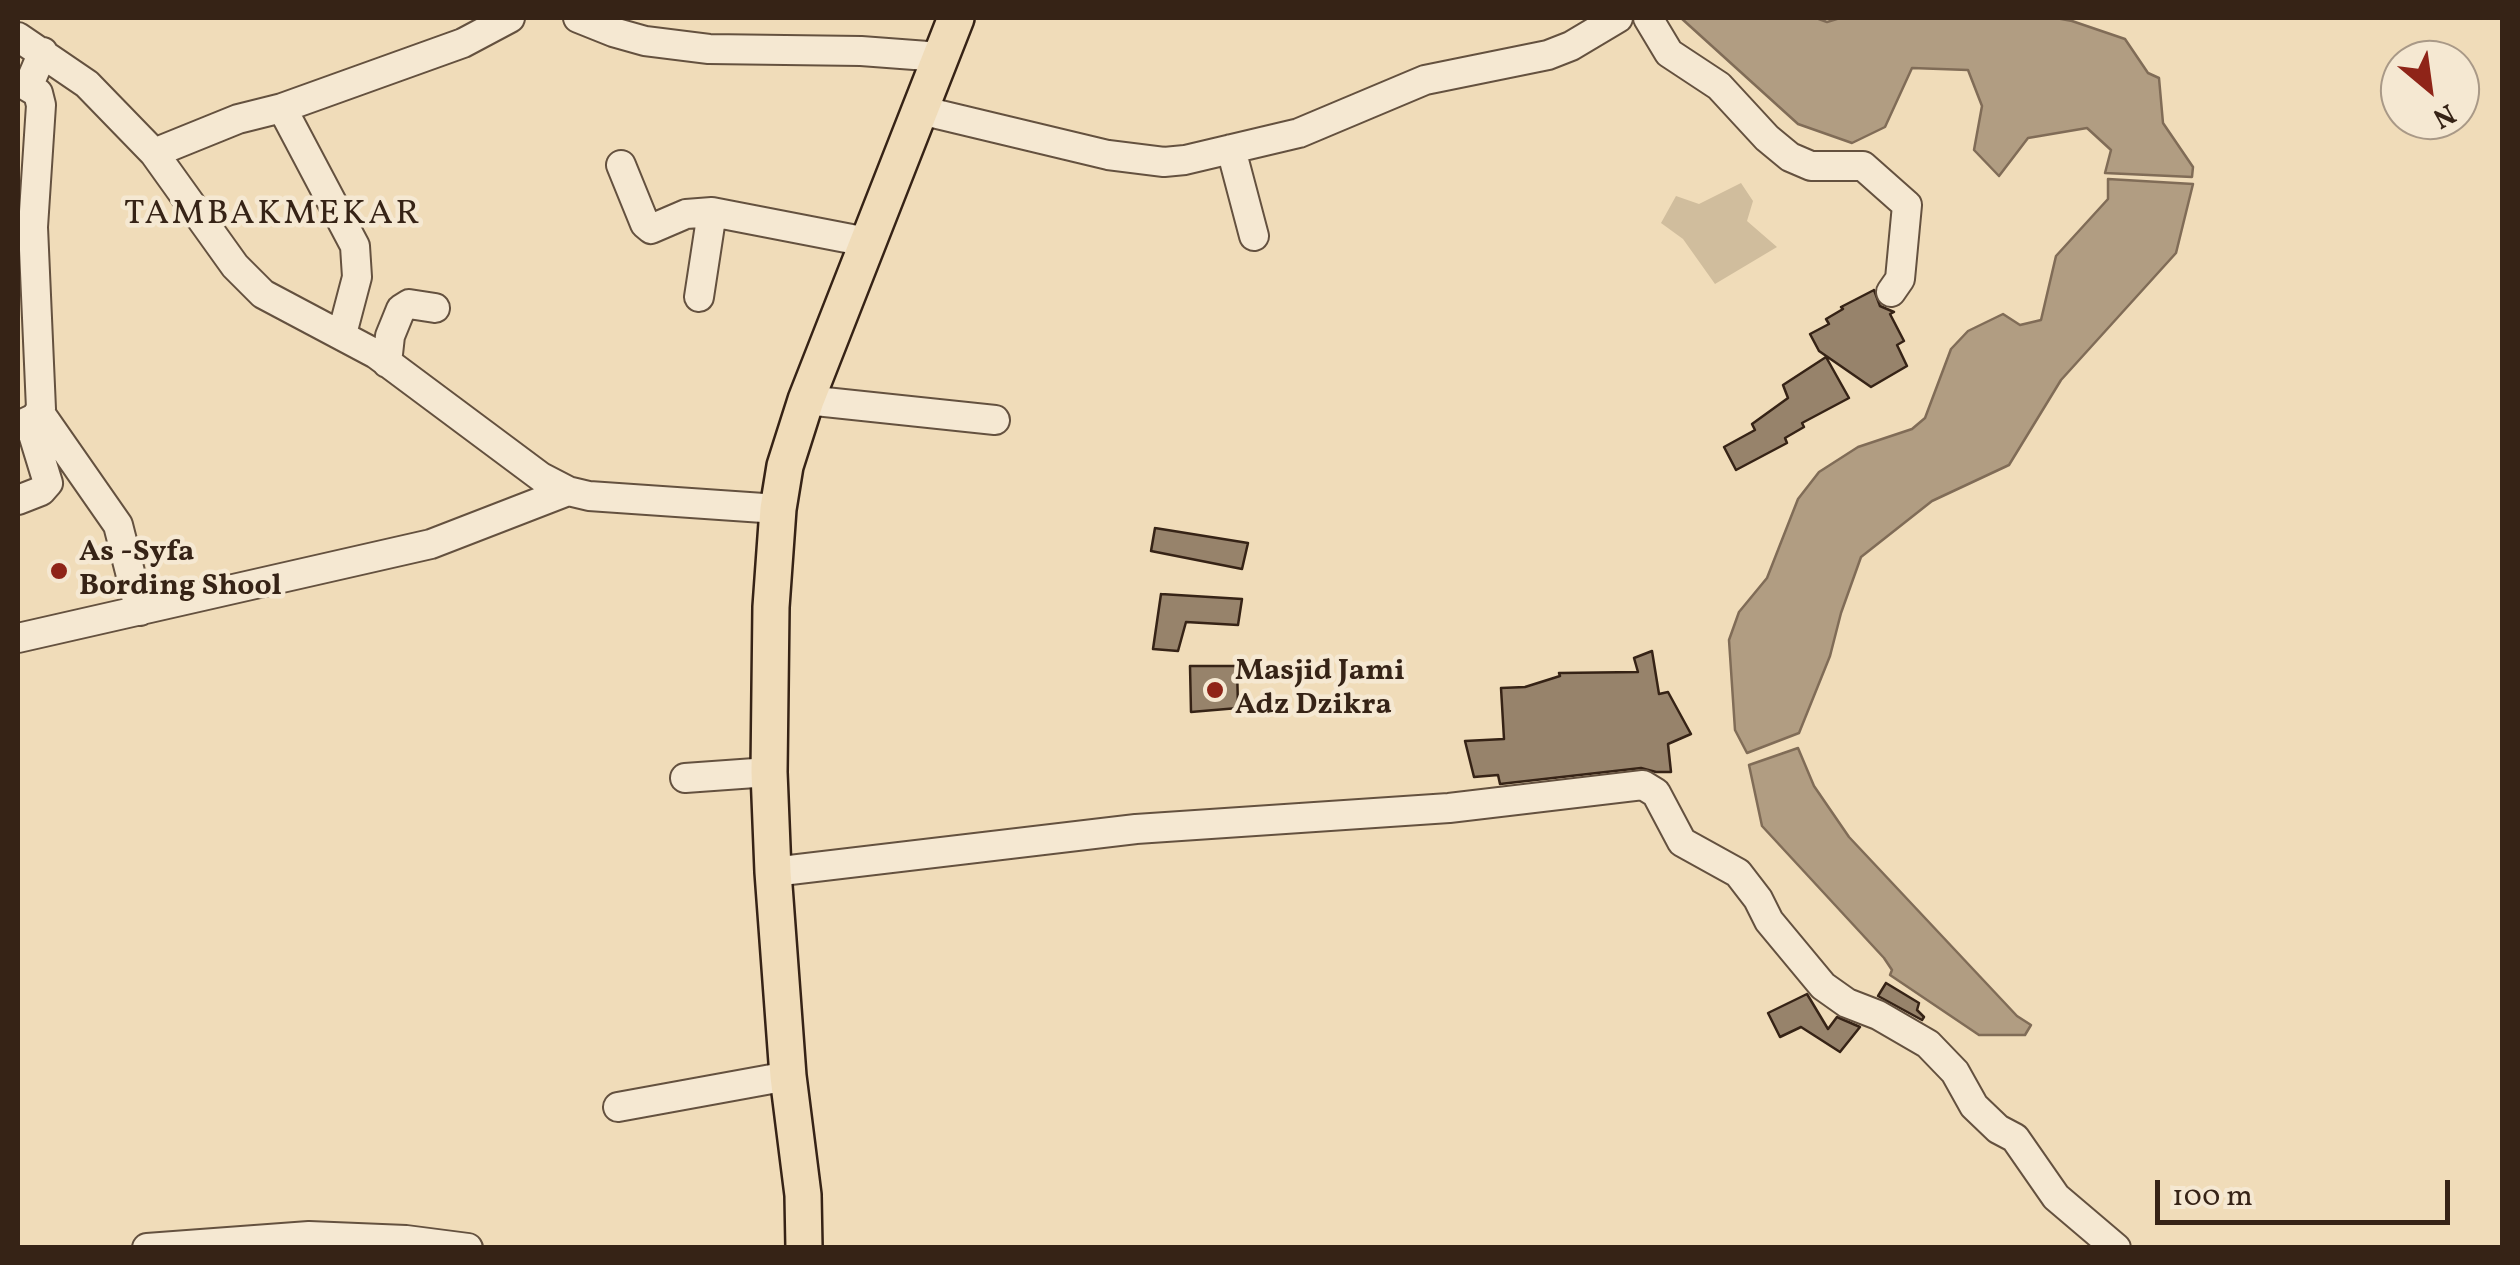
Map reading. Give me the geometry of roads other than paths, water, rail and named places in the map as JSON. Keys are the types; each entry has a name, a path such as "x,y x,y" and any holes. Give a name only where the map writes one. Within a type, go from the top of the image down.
{"main road":[{"path":"804,1248 803,1194 788,1076 773,872 771,607 778,509 785,466 806,400 956,18"}],"street":[{"path":"154,153 238,119 282,108 463,43 510,18"},
{"path":"578,18 645,41 708,49 861,51 940,57"},
{"path":"920,110 1108,155 1164,162 1299,134 1425,80 1548,55 1618,18"},
{"path":"1648,18 1670,53 1720,86 1767,138 1790,157 1811,166 1864,166 1907,205 1900,279 1892,292"},
{"path":"18,36 86,84 154,153 251,284 387,363 541,477 588,496 778,509"},
{"path":"18,500 41,491 48,483 29,420 25,227 41,104 38,92 23,85 44,52"},
{"path":"282,108 355,246 357,277 342,334"},
{"path":"1231,149 1254,236"},
{"path":"621,165 645,224 652,230 686,214 712,212 867,242"},
{"path":"699,298 712,212"},
{"path":"387,363 390,336 402,309 409,304 435,308"},
{"path":"806,400 995,420"},
{"path":"29,420 118,525 140,611"},
{"path":"18,638 431,544 568,491"},
{"path":"685,778 770,772"},
{"path":"773,872 1136,829 1448,808 1643,785 1650,787 1677,838 1738,872 1770,921 1824,986 1847,1004 1878,1015 1928,1044 1955,1072 1974,1106 2015,1138 2056,1196 2116,1248"},
{"path":"618,1107 788,1076"},
{"path":"147,1248 309,1236 345,1243 406,1240 468,1248"}],"place":[{"name":"As -Syfa Bording Shool","path":"59,571"},
{"name":"Masjid Jami Adz Dzikra","path":"1215,690"}],"district":[{"name":"TAMBAKMEKAR","path":"273,217"}]}
